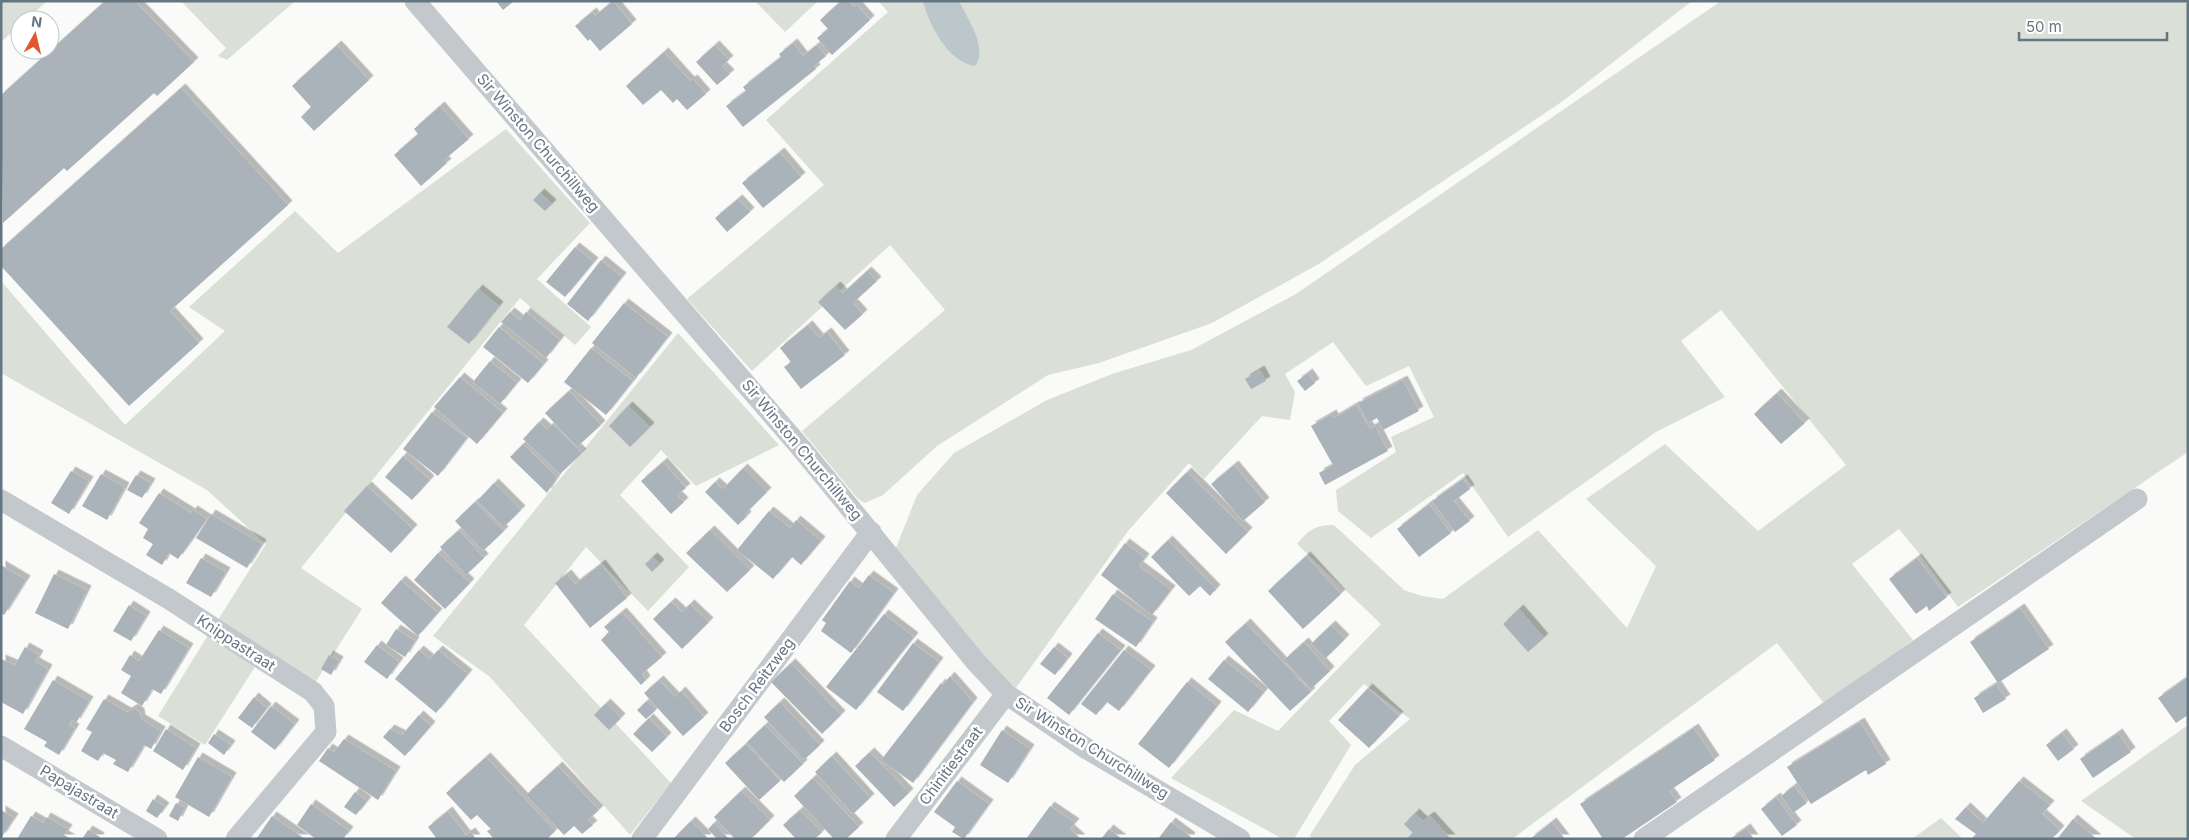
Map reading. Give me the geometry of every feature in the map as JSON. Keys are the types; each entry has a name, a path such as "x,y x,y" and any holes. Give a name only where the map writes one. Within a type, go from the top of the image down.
{"street":[{"name":"Sir Winston Churchillweg","path":"415,1 801,448 976,662 1006,694 1088,749 1232,837"},
{"path":"1644,839 2136,499"},
{"name":"Knippastraat","path":"1,500 169,599 313,692 324,706 326,732 236,839"},
{"name":"Bosch Reitzweg","path":"642,839 871,532"},
{"name":"Chinitiestraat","path":"896,839 1006,694"},
{"name":"Papajastraat","path":"1,746 157,839"}],"shaded area":[{"path":"1,1 47,1 37,10 10,10 10,34 1,42"},
{"path":"181,1 295,1 227,60 218,56 226,48"},
{"path":"755,1 818,1 785,32"},
{"path":"878,1 1692,1 1563,101 1317,265 1212,323 1099,363 1048,375 937,446 883,495 865,503 858,499 802,431 945,310 890,245 752,371 687,299 824,185 766,120 888,12"},
{"path":"923,1 959,1 978,42 979,59 975,66 956,58 948,50 935,31"},
{"path":"1721,1 2188,1 2188,452 1958,607 1899,529 1852,564 1913,640 1826,706 1777,643 1512,839 1312,839 1310,835 1355,765 1410,719 1364,684 1329,721 1351,745 1294,839 1283,839 1171,778 1234,710 1278,731 1381,624 1297,544 1313,529 1334,525 1404,590 1422,596 1443,599 1538,530 1627,628 1656,566 1586,499 1665,444 1758,531 1846,465 1721,310 1681,341 1725,397 1656,432 1508,537 1463,473 1371,538 1338,511 1336,490 1396,452 1391,437 1434,417 1409,366 1366,386 1333,342 1285,374 1295,392 1290,420 1262,416 1204,479 1189,463 1128,531 1016,688 1003,679 896,548 917,495 954,453 1047,400 1112,374 1191,350 1296,294"},
{"path":"506,129 590,223 537,279 591,327 575,345 520,298 301,568 362,609 313,686 216,623 266,544 207,490 1,373 1,281 125,425 225,331 189,307 295,211 338,253"},
{"path":"678,333 779,445 696,486 661,450 620,495 689,567 648,611 586,547 524,625 671,783 630,835 490,677 433,636"},
{"path":"210,632 258,662 205,745 158,716"},
{"path":"2188,725 2188,839 2136,839 2081,801"},
{"path":"1941,818 1963,839 1912,839"}],"building":[{"path":"105,1 135,1 194,62 157,96 154,93 67,171 64,168 3,223 1,95 40,60 60,60 60,42"},
{"path":"496,1 514,1 503,10"},
{"path":"613,1 632,24 600,51 575,26 592,12 595,16"},
{"path":"841,1 849,1 854,7 857,5 870,20 832,55 817,38 828,29 820,20"},
{"path":"793,43 803,56 817,45 826,56 814,66 816,69 743,127 726,106 746,91 743,87 781,57 779,54"},
{"path":"337,45 369,80 314,131 301,117 311,107 292,86"},
{"path":"715,45 729,60 722,66 730,74 717,85 696,62"},
{"path":"664,52 690,81 693,79 706,94 687,110 677,99 673,103 661,90 643,105 626,86"},
{"path":"181,88 288,205 170,311 199,343 129,406 1,266 1,249"},
{"path":"440,106 469,139 444,160 447,163 421,186 394,155 418,134 414,129"},
{"path":"780,152 801,177 763,208 742,183"},
{"path":"540,193 552,204 545,211 533,200"},
{"path":"738,199 750,212 727,232 715,218"},
{"path":"575,247 594,262 565,297 546,282"},
{"path":"601,260 622,277 588,321 567,304"},
{"path":"867,271 877,281 853,303 863,314 845,330 818,302 836,286 843,293"},
{"path":"478,289 499,306 469,344 447,327"},
{"path":"624,303 668,337 636,378 592,343"},
{"path":"510,312 520,320 526,312 560,340 546,358 501,322"},
{"path":"808,325 819,338 827,332 845,355 801,389 784,367 791,362 780,348"},
{"path":"499,327 544,364 528,383 483,347"},
{"path":"591,348 633,381 606,415 564,382"},
{"path":"490,361 517,383 500,404 473,382"},
{"path":"1260,370 1266,381 1251,389 1245,379"},
{"path":"1308,373 1315,383 1305,391 1297,381"},
{"path":"460,377 503,413 477,444 434,407"},
{"path":"1403,380 1419,411 1383,430 1377,418 1368,423 1358,403"},
{"path":"569,391 601,425 577,447 545,413"},
{"path":"1777,393 1805,423 1781,444 1754,414"},
{"path":"1356,405 1370,429 1375,426 1388,451 1325,485 1319,473 1333,465 1311,426 1332,414 1334,418"},
{"path":"628,406 650,427 630,447 609,426"},
{"path":"432,412 467,438 438,476 403,449"},
{"path":"539,422 547,429 553,424 582,453 560,474 523,439"},
{"path":"523,444 557,477 547,493 510,457"},
{"path":"403,456 430,480 412,500 385,477"},
{"path":"663,462 686,488 677,495 684,502 671,514 641,481"},
{"path":"1234,465 1265,502 1243,521 1211,484"},
{"path":"743,468 767,492 745,514 747,516 738,525 705,492 715,482 723,489"},
{"path":"71,471 89,481 69,514 51,503"},
{"path":"1187,472 1248,532 1226,554 1166,493"},
{"path":"101,474 125,487 107,520 82,506"},
{"path":"136,475 151,483 142,498 127,490"},
{"path":"1463,479 1470,489 1454,501 1470,521 1455,532 1432,501"},
{"path":"494,483 521,510 504,527 477,501"},
{"path":"367,486 413,529 391,553 344,511"},
{"path":"159,493 191,513 193,510 207,519 178,559 169,553 162,565 146,555 153,544 143,538 148,529 139,523"},
{"path":"475,502 504,531 483,551 455,521"},
{"path":"1429,504 1451,533 1419,557 1397,529"},
{"path":"769,511 790,528 796,520 821,541 801,565 792,557 773,579 737,550"},
{"path":"211,514 262,544 247,568 196,538"},
{"path":"459,530 484,558 466,575 440,547"},
{"path":"710,530 750,570 727,592 686,553"},
{"path":"1168,540 1216,589 1210,596 1200,586 1189,596 1151,557"},
{"path":"1125,543 1145,558 1139,566 1171,590 1152,615 1101,575"},
{"path":"438,553 470,583 445,609 414,580"},
{"path":"1306,556 1341,594 1303,629 1268,591"},
{"path":"653,557 660,564 652,572 645,564"},
{"path":"201,558 226,572 211,597 186,583"},
{"path":"1917,558 1947,597 1929,611 1927,606 1916,614 1889,579"},
{"path":"601,564 627,598 590,628 555,583 567,574 575,584"},
{"path":"1,565 26,580 4,615 1,613"},
{"path":"54,574 87,590 68,629 35,613"},
{"path":"869,575 894,593 851,653 821,631 826,623 822,620 850,581 859,588"},
{"path":"401,580 438,613 418,636 381,603"},
{"path":"1113,594 1153,622 1136,647 1095,619"},
{"path":"671,602 682,612 690,604 709,622 682,649 653,619"},
{"path":"129,605 146,616 131,641 113,631"},
{"path":"2020,608 2049,649 1998,683 1970,642"},
{"path":"1519,609 1544,638 1528,652 1503,624"},
{"path":"622,612 662,657 642,674 646,680 641,685 601,640 609,632 604,627"},
{"path":"884,614 914,637 856,710 826,687"},
{"path":"1246,623 1311,692 1290,711 1225,642"},
{"path":"1331,625 1345,639 1326,658 1311,644"},
{"path":"396,629 415,641 405,657 386,645"},
{"path":"159,630 189,648 161,694 152,689 142,706 121,693 131,676 121,670 130,655 139,661"},
{"path":"1098,633 1121,650 1069,715 1047,698"},
{"path":"1304,642 1330,671 1311,689 1284,660"},
{"path":"913,643 939,662 903,711 877,692"},
{"path":"377,645 399,662 387,679 364,662"},
{"path":"25,647 39,655 35,662 48,669 23,714 1,702 1,659 15,665"},
{"path":"1054,647 1068,658 1055,675 1040,664"},
{"path":"419,650 430,659 438,650 468,674 436,713 395,679"},
{"path":"1124,650 1151,670 1119,711 1107,702 1096,715 1081,704"},
{"path":"329,655 339,661 331,675 321,669"},
{"path":"1224,660 1264,692 1248,712 1208,679"},
{"path":"791,663 841,715 822,734 771,682"},
{"path":"950,676 973,702 913,783 881,760 941,683 943,685"},
{"path":"2188,677 2188,715 2176,723 2158,698"},
{"path":"53,680 89,701 76,723 72,720 69,725 75,728 59,755 44,746 47,742 24,729"},
{"path":"659,680 675,697 681,691 704,717 683,736 644,693"},
{"path":"1187,682 1217,706 1169,768 1138,744"},
{"path":"1996,684 2006,699 1983,713 1974,698"},
{"path":"1368,688 1399,716 1369,748 1338,720"},
{"path":"254,697 267,708 252,728 238,718"},
{"path":"104,699 127,712 134,708 140,713 141,719 161,731 151,749 144,745 128,772 113,764 116,760 103,753 98,761 81,751 92,732 86,729"},
{"path":"647,701 656,710 646,719 637,710"},
{"path":"780,702 820,745 804,760 764,717"},
{"path":"606,703 621,718 609,730 594,715"},
{"path":"271,706 295,724 275,750 251,732"},
{"path":"419,715 431,726 405,756 383,737 390,729 402,735"},
{"path":"649,718 667,737 652,752 633,734"},
{"path":"1860,722 1886,764 1868,775 1866,770 1811,804 1787,767"},
{"path":"765,725 803,764 784,782 747,742"},
{"path":"1694,728 1715,760 1669,791 1677,802 1622,839 1603,839 1580,804"},
{"path":"166,729 196,748 183,770 153,751"},
{"path":"1002,730 1030,749 1008,783 980,765"},
{"path":"2062,733 2074,749 2058,761 2046,745"},
{"path":"2118,733 2131,752 2093,778 2080,759"},
{"path":"214,734 231,745 224,755 208,743"},
{"path":"344,739 396,771 378,800 319,761 328,748 334,752"},
{"path":"746,744 780,781 759,800 725,763"},
{"path":"870,752 909,793 894,807 855,766"},
{"path":"832,756 870,798 853,814 815,772"},
{"path":"198,757 232,777 209,817 175,797"},
{"path":"486,757 555,831 547,839 494,839 487,831 491,829 477,815 471,820 446,793"},
{"path":"558,766 599,810 588,820 593,825 582,834 574,826 564,835 526,795"},
{"path":"813,778 859,827 846,839 834,839 794,796"},
{"path":"957,781 989,804 964,839 952,832 955,827 934,812"},
{"path":"2019,781 2050,805 2042,814 2060,830 2052,839 1971,839 1976,834 1955,819 1966,807 1983,823"},
{"path":"1794,786 1807,803 1793,813 1781,796"},
{"path":"741,791 770,820 751,839 735,839 714,817"},
{"path":"355,792 367,801 356,815 344,807"},
{"path":"1776,797 1797,825 1782,836 1761,809"},
{"path":"153,799 165,807 157,818 146,811"},
{"path":"176,803 185,807 178,821 169,816"},
{"path":"311,804 349,831 343,839 316,839 297,825"},
{"path":"1050,806 1075,823 1070,829 1081,839 1026,839"},
{"path":"1,810 14,818 1,838"},
{"path":"800,810 822,832 815,839 796,839 783,825"},
{"path":"448,811 466,835 471,832 476,839 437,839 428,827"},
{"path":"1415,813 1423,821 1430,816 1451,839 1406,839 1413,833 1404,824"},
{"path":"31,816 43,823 46,817 68,829 64,835 71,839 17,839"},
{"path":"272,816 305,839 257,838"},
{"path":"2073,819 2097,839 2057,839"},
{"path":"691,821 707,837 706,839 673,839"},
{"path":"1171,822 1191,837 1190,839 1158,839"},
{"path":"1552,822 1565,839 1530,839"},
{"path":"714,823 729,839 717,839 708,829"},
{"path":"1746,828 1754,839 1730,839"},
{"path":"1109,829 1122,839 1101,839"},
{"path":"88,830 100,837 99,839 82,839"}]}
